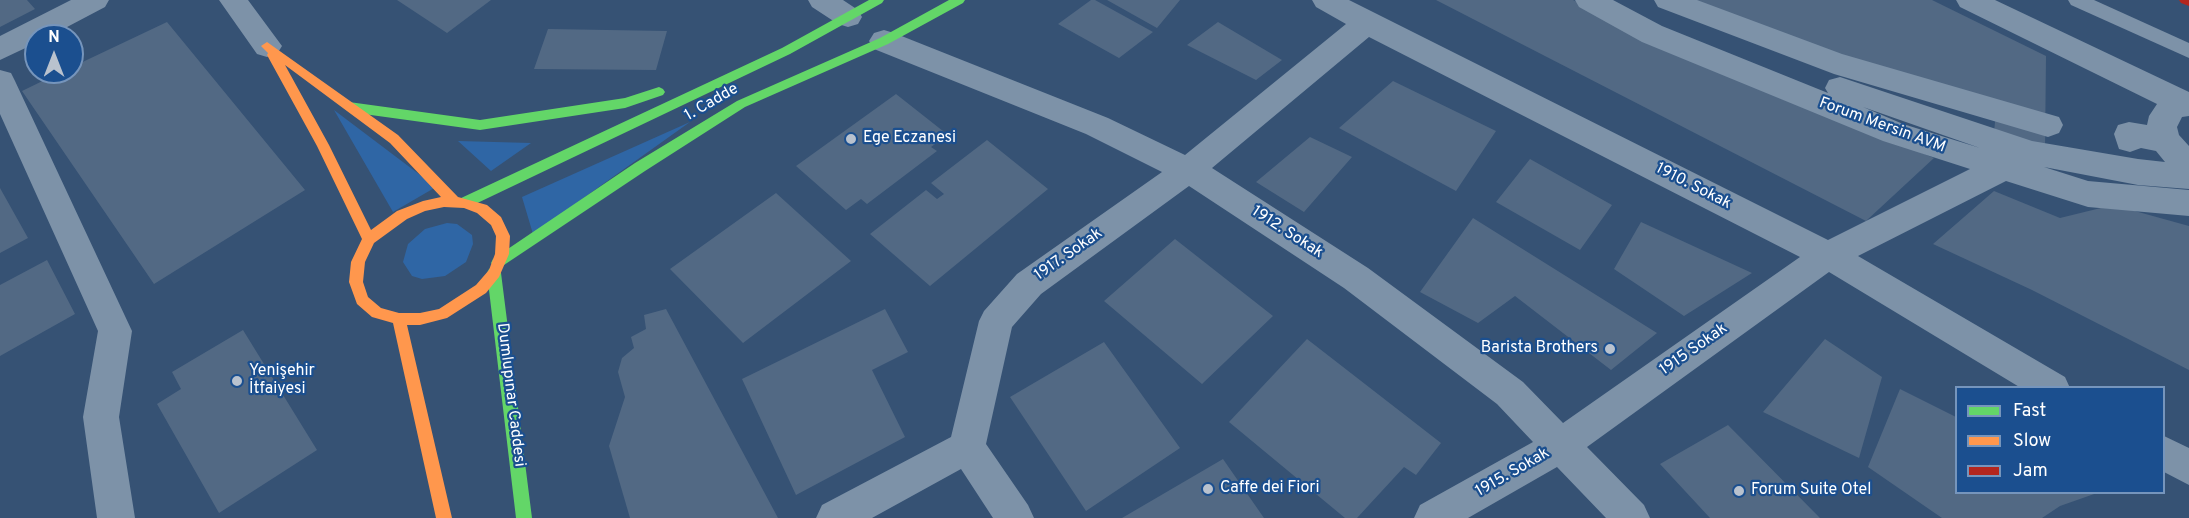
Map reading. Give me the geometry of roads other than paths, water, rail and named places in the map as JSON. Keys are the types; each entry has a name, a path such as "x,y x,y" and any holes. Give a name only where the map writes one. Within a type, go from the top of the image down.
{"street":[{"path":"0,50 95,0"},
{"path":"233,0 267,46 323,145 369,239"},
{"path":"822,0 848,17"},
{"name":"1. Cadde","path":"459,203 786,51 878,0"},
{"name":"1. Cadde","path":"496,268 640,167 741,104 884,41 959,0"},
{"name":"1910. Sokak","path":"1326,0 1367,23 1828,255 2051,386"},
{"name":"Forum Mersin AVM","path":"1589,0 1652,34 1894,134 2088,194 2189,203"},
{"name":"Forum Mersin AVM","path":"1623,0 1739,52 1899,110 2032,153 2107,168 2189,176"},
{"path":"1668,0 1834,63 2048,125"},
{"path":"1970,0 2187,104"},
{"name":"1917. Sokak","path":"967,447 996,321 1029,284 1187,171 1367,23"},
{"name":"1912. Sokak","path":"884,41 1097,126 1208,181 1356,278 1510,393 1631,518"},
{"path":"267,46 394,139 459,203"},
{"path":"349,106 480,125 625,103 786,51"},
{"path":"0,81 114,332 101,417 116,518"},
{"path":"2187,104 2172,108 2164,116 2162,127 2165,140 2189,167"},
{"path":"2130,140 2128,134 2165,140"},
{"name":"1915 Sokak","path":"1561,445 1828,255 2032,153"},
{"path":"459,203 482,209 496,221 502,236 502,254 496,268 481,289 463,303 442,314 420,319 399,319 377,313 362,300 356,282 358,262 369,239 402,215 423,206 459,203"},
{"name":"Dumlupınar Caddesi","path":"496,268 524,518"},
{"path":"399,319 444,518"},
{"name":"1915. Sokak","path":"1433,518 1561,445"},
{"path":"835,518 967,447 1015,518"},
{"path":"2165,454 2189,468"}],"lane":[{"path":"2077,0 2189,51"}],"place":[{"name":"Ege Eczanesi","path":"851,139"},
{"name":"Barista Brothers","path":"1610,349"},
{"name":"Yenişehir İtfaiyesi","path":"237,381"},
{"name":"Caffe dei Fiori","path":"1208,489"},
{"name":"Forum Suite Otel","path":"1739,491"}]}
